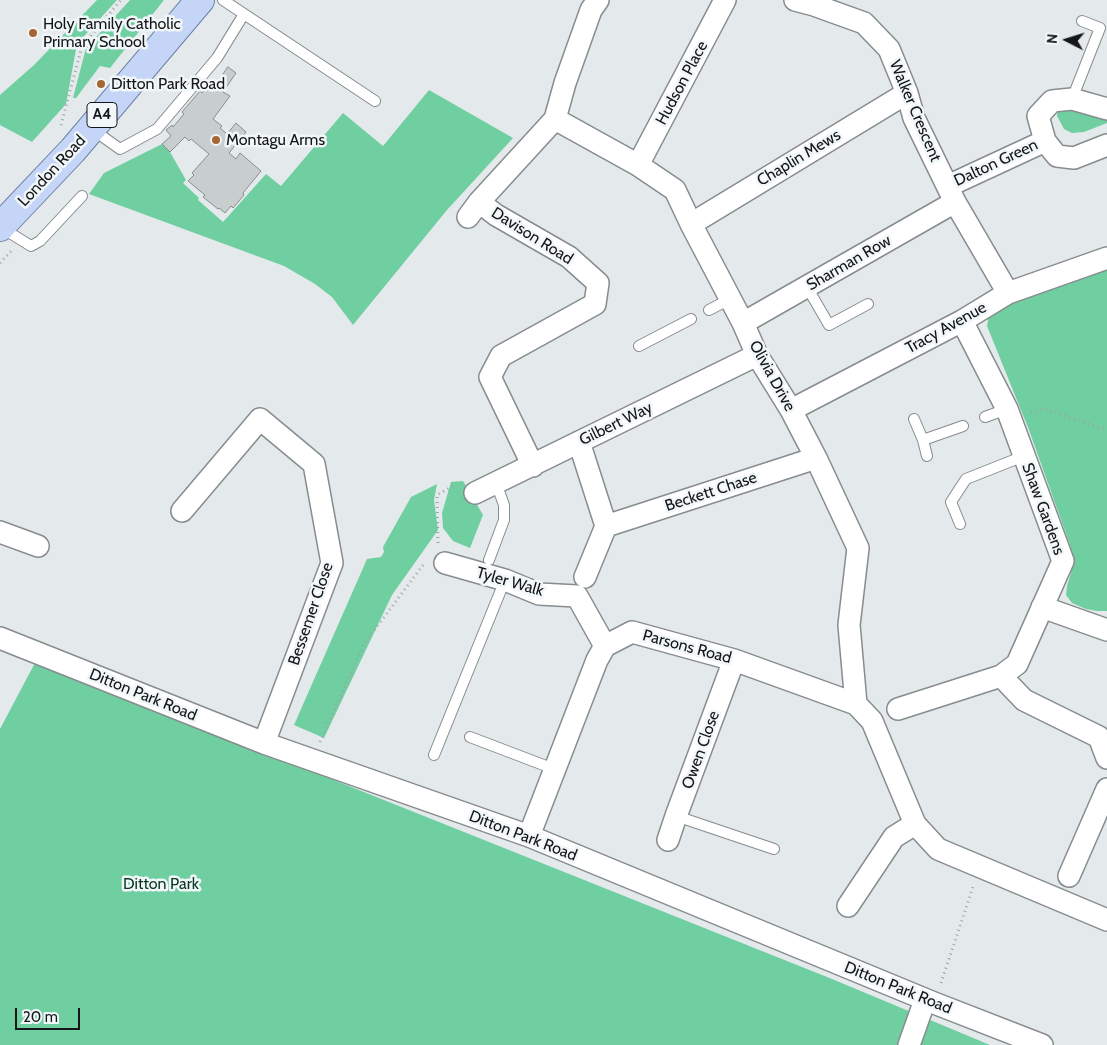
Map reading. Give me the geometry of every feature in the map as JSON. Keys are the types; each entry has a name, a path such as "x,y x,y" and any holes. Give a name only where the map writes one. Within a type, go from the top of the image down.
{"main road":[{"name":"London Road","path":"0,227 73,150 200,0"}],"street":[{"path":"555,119 591,10 598,0"},
{"name":"Hudson Place","path":"638,165 725,0"},
{"name":"Walker Crescent","path":"795,0 864,23 889,50 907,93 914,118 952,194 1008,293"},
{"name":"Chaplin Mews","path":"691,224 907,93"},
{"name":"Dalton Green","path":"1107,109 1072,99 1052,101 1038,116 1045,141 1057,156 1074,158 1107,145"},
{"name":"Olivia Drive","path":"555,119 638,165 675,190 743,323 757,355 791,410 816,458 858,548 849,625 856,704"},
{"name":"Davison Road","path":"533,466 490,377 501,356 596,304 598,283 569,257 496,215 473,210 555,119"},
{"name":"Dalton Green","path":"952,194 1045,141"},
{"name":"Sharman Row","path":"743,323 807,287 952,194"},
{"name":"Tracy Avenue","path":"791,410 962,321 1008,293 1107,258"},
{"name":"Shaw Gardens","path":"898,709 1001,676 1017,664 1062,561 1008,412 962,321"},
{"name":"Gilbert Way","path":"475,493 757,355"},
{"name":"Bessemer Close","path":"182,511 260,419 314,464 332,563 264,743"},
{"path":"529,836 597,660 605,646 581,586 606,526 579,442"},
{"name":"Beckett Chase","path":"606,526 816,458"},
{"path":"0,532 38,546"},
{"name":"Tyler Walk","path":"445,563 505,580 539,594 581,586"},
{"path":"1042,607 1107,630"},
{"name":"Parsons Road","path":"605,646 632,632 734,660 856,704 872,721 915,824"},
{"name":"Ditton Park Road","path":"0,638 264,743 529,836 929,1002 1042,1045"},
{"name":"Owen Close","path":"668,840 734,660"},
{"path":"1001,676 1024,700 1099,737 1107,758"},
{"path":"1070,876 1107,789"},
{"path":"848,906 894,838 915,824 938,849 1107,920"},
{"path":"909,1045 929,1002"}],"lane":[{"path":"223,0 375,101"},
{"path":"91,128 120,148 157,129 217,58 244,14"},
{"path":"1072,99 1100,28 1082,21"},
{"path":"0,227 31,246 40,240 82,196"},
{"path":"807,287 829,325 868,304"},
{"path":"709,310 730,299"},
{"path":"639,346 691,319"},
{"path":"985,417 1008,412"},
{"path":"914,419 928,456"},
{"path":"923,440 963,426"},
{"path":"960,524 951,502 966,479 1024,456"},
{"path":"489,560 504,520 504,505 496,483"},
{"path":"434,755 505,580"},
{"path":"470,737 554,769"},
{"path":"676,816 774,849"}],"path":[{"path":"60,129 82,46 121,0"},
{"path":"1008,412 1046,409 1101,428 1107,428"},
{"path":"318,747 364,644 428,558 445,563"},
{"path":"929,1002 980,867"}],"green space":[{"path":"97,0 117,0 77,44 66,104 32,142 0,125 0,95 34,65"},
{"path":"130,0 164,0 110,68 100,66 76,98 73,98 86,48"},
{"path":"429,90 513,138 447,210 353,325 332,297 315,284 284,266 89,194 104,173 162,144 170,152 186,180 183,183 199,198 198,200 223,222 266,174 281,186 343,113 383,146"},
{"path":"1058,107 1107,110 1107,123 1084,132 1072,133 1064,129 1057,116"},
{"path":"1107,268 1107,611 1097,611 1072,603 1066,595 1072,570 1070,545 1029,430 987,326 989,315 1035,289"},
{"path":"463,481 483,515 470,548 453,541 443,528 442,513 451,482"},
{"path":"437,484 434,500 438,530 392,595 324,738 294,725 367,559 381,557 384,552 383,547 411,497"},
{"name":"Ditton Park","path":"36,661 832,979 990,1045 0,1045 0,729"}],"building":[{"name":"Montagu Arms","path":"228,67 236,73 223,92 230,96 213,119 222,126 220,128 227,134 236,123 246,132 229,153 236,159 240,153 261,171 233,208 231,206 225,213 203,197 205,195 188,181 194,175 192,173 209,154 191,139 189,141 185,137 170,152 162,144 171,136 166,130 172,125 173,127 184,114 182,112 200,91 202,93 212,81 217,86"}],"place":[{"name":"Holy Family Catholic Primary School","path":"33,33"},
{"name":"Ditton Park Road","path":"101,84"},
{"name":"Montagu Arms","path":"216,140"}]}
